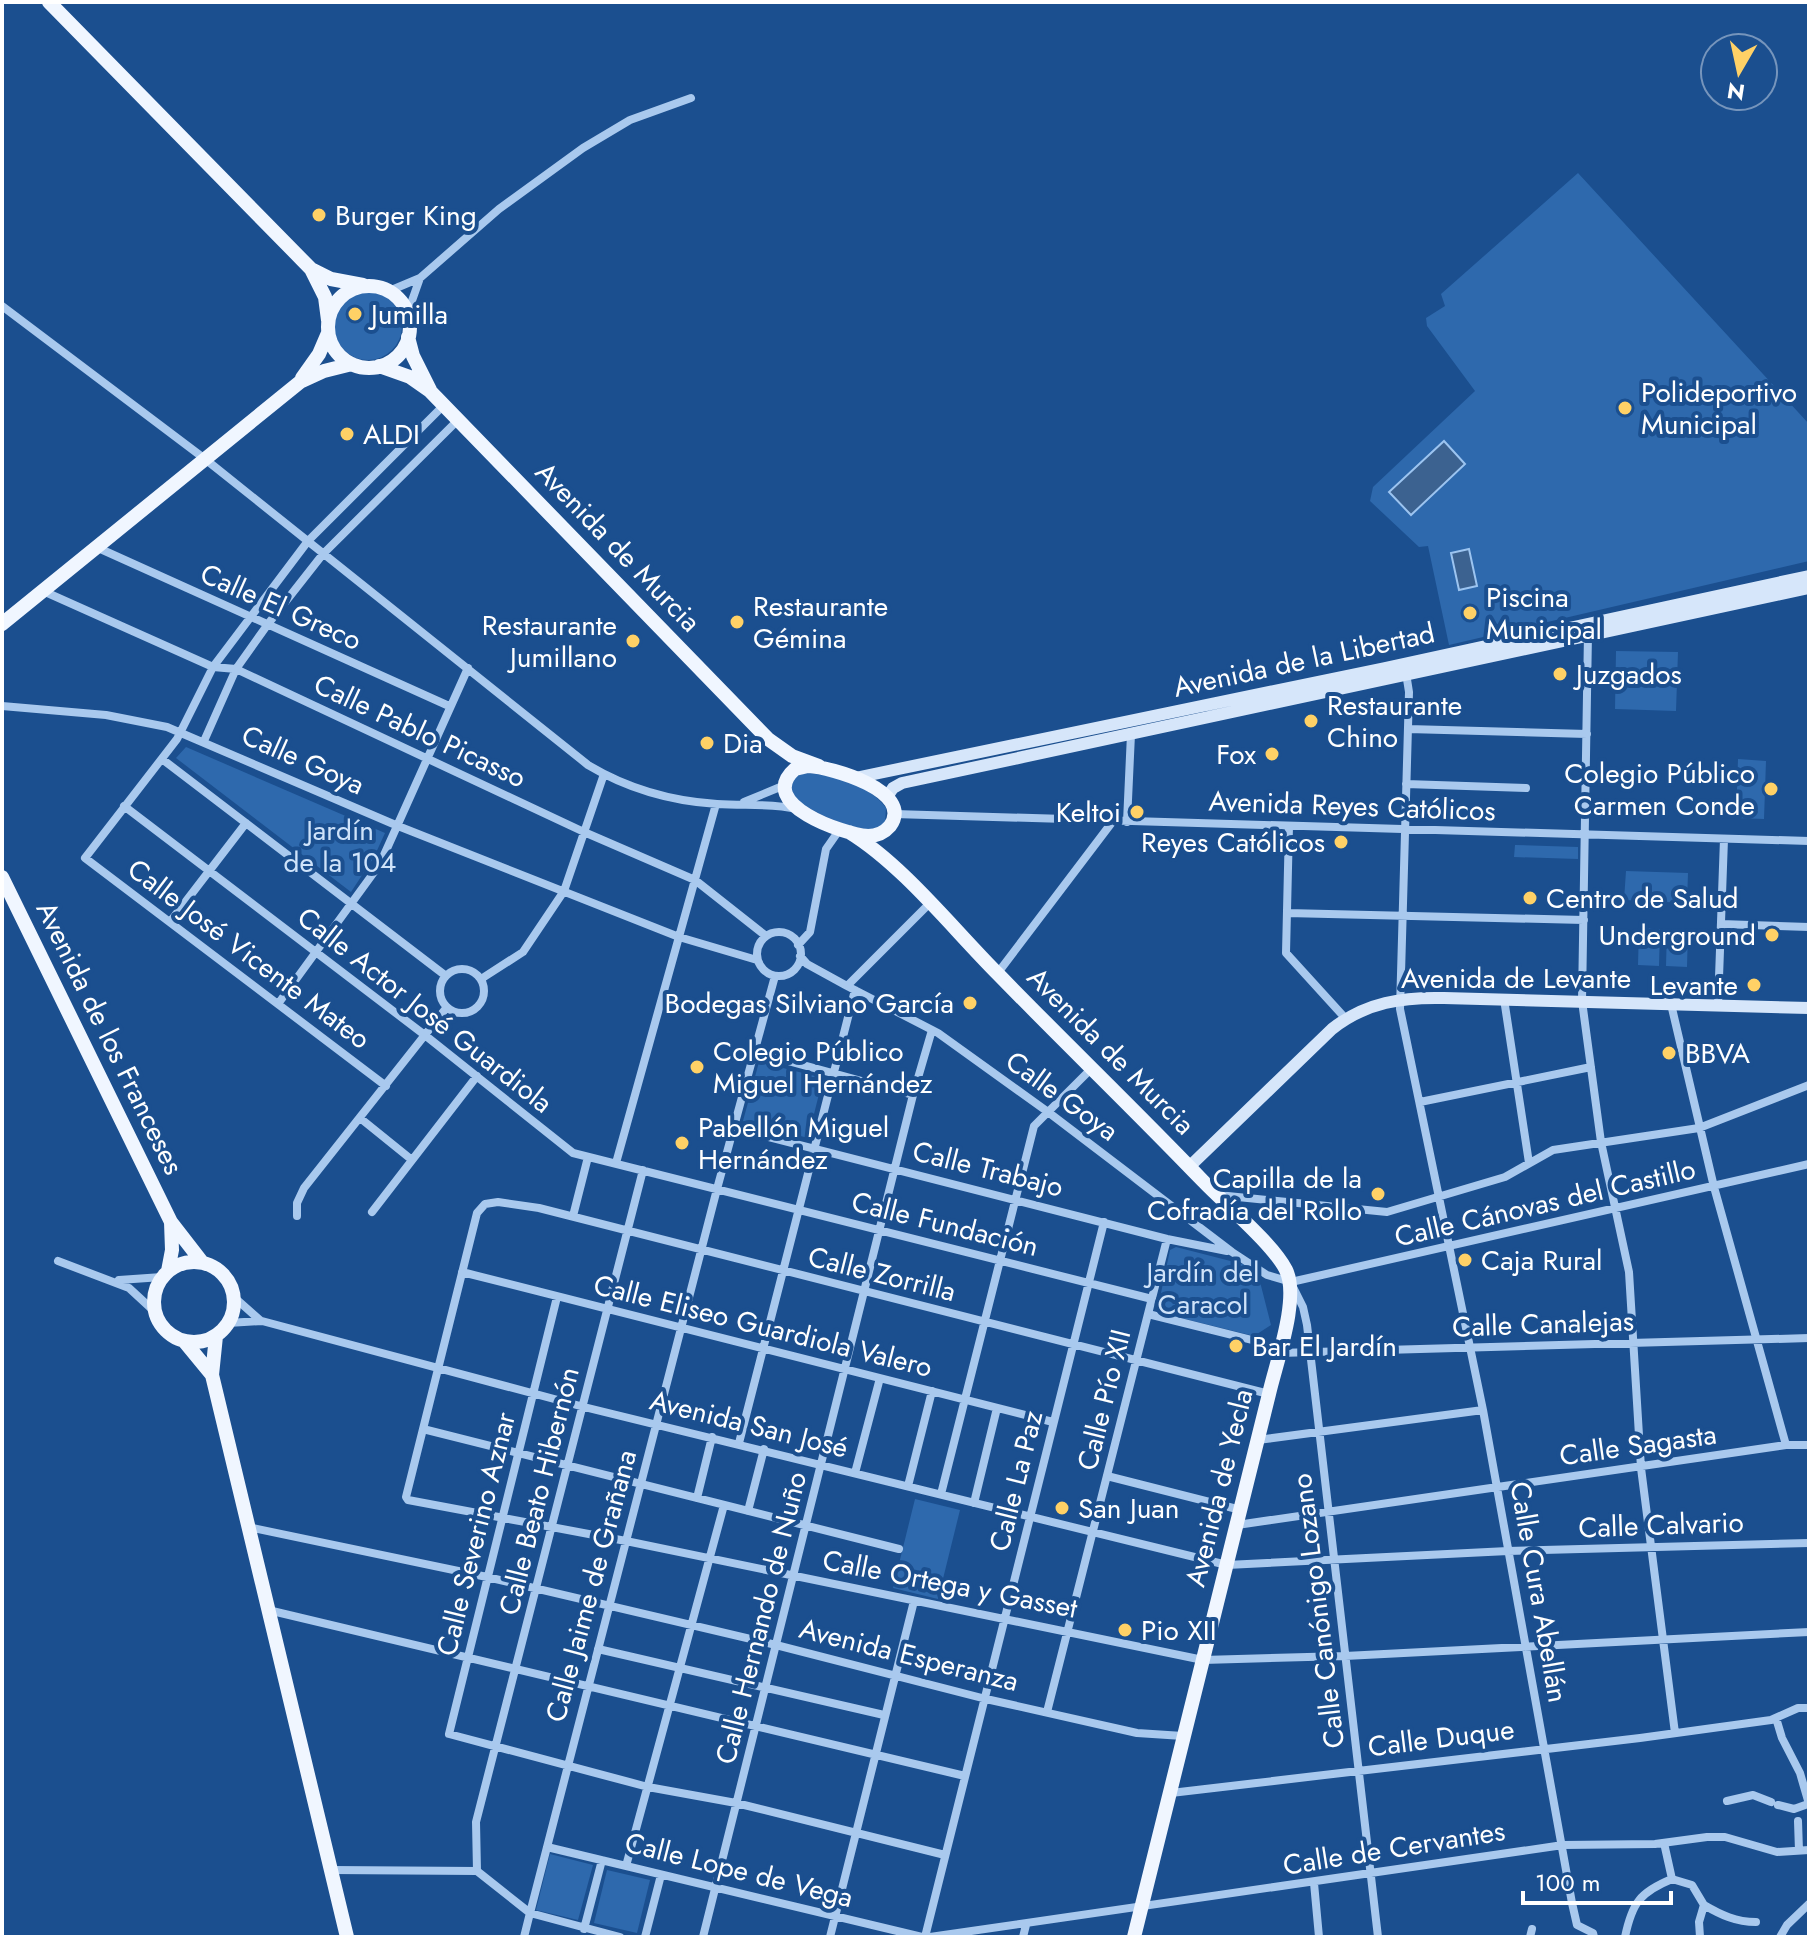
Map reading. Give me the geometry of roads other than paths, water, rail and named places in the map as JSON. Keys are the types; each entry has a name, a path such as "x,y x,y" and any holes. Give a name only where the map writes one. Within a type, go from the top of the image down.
{"main road":[{"path":"49,2 311,269 325,297 332,346 341,357 361,367 379,366 392,360 402,350 408,337 408,312 399,299 389,291 339,281 311,269"},
{"path":"300,382 319,354 332,307 341,296 367,286"},
{"name":"Avenida de Murcia","path":"408,337 413,356 430,391"},
{"path":"2,624 300,382 324,371 352,364"},
{"name":"Avenida de Murcia","path":"379,366 410,377 430,391 768,739"},
{"path":"892,865 888,844 891,821 887,797 893,788 902,783 1131,734 1809,576"},
{"path":"1588,629 1809,588"},
{"name":"Avenida de la Libertad","path":"855,778 1406,670"},
{"path":"768,739 792,756 855,778 887,797"},
{"path":"768,739 781,759 786,797 798,809"},
{"path":"786,783 795,769 819,766"},
{"name":"Avenida de Murcia","path":"798,809 845,830 870,845 892,865 1277,1257 1291,1282"},
{"path":"845,830 874,836 891,821"},
{"name":"Avenida de los Franceses","path":"2,877 171,1222 202,1262"},
{"name":"Avenida de Levante","path":"1189,1167 1346,1019 1368,1008 1399,999 1809,1008"},
{"path":"165,1274 178,1264 202,1262 214,1266 224,1275 235,1298 228,1323 216,1336 195,1342 184,1341 171,1335 161,1325 155,1312 154,1294 165,1274 172,1250 171,1222"},
{"name":"Avenida de Yecla","path":"1134,1937 1258,1440 1290,1300 1291,1282"},
{"path":"216,1336 212,1375 347,1937"},
{"path":"184,1341 212,1375"}],"street":[{"path":"389,291 420,278 499,209 583,148 630,120 691,98"},
{"path":"408,312 420,278"},
{"path":"2,306 205,459 588,765 627,786 652,794 716,804 798,809"},
{"path":"124,806 181,732 213,667 308,541 444,405"},
{"path":"204,741 236,669 323,554 458,420"},
{"name":"Calle El Greco","path":"96,547 449,706"},
{"name":"Calle Pablo Picasso","path":"43,591 213,667 236,669 584,832 695,880 766,936"},
{"path":"1588,629 1582,1001 1601,1142 1629,1272 1641,1468 1675,1733"},
{"path":"278,1004 380,864 468,668"},
{"name":"Calle Cura Abellán","path":"1406,670 1409,692 1399,999 1498,1488 1577,1925 1593,1933 1594,1937"},
{"name":"Calle Goya","path":"2,706 127,718 181,732 398,826 679,937 757,960"},
{"path":"1408,729 1587,734"},
{"path":"1127,822 1131,734"},
{"path":"162,759 446,976"},
{"path":"481,979 523,952 564,891 604,774"},
{"path":"736,805 764,796 786,783"},
{"path":"1406,784 1526,788"},
{"path":"616,1163 716,804"},
{"name":"Calle José Vicente Mateo","path":"124,806 85,858 386,1086"},
{"name":"Calle Actor José Guardiola","path":"124,806 426,1036 573,1153 588,1157"},
{"name":"Avenida Reyes Católicos","path":"891,821 1113,821 1809,841"},
{"path":"997,974 1113,821"},
{"path":"170,922 246,823"},
{"path":"1289,826 1286,953 1346,1019"},
{"path":"798,945 810,932 826,849 845,830"},
{"path":"1718,1005 1724,839"},
{"path":"739,1443 833,1072 851,988 929,904"},
{"path":"1287,913 1584,920"},
{"path":"1721,924 1809,927"},
{"path":"782,933 789,935 798,945 800,956 792,971 775,976 763,970 757,960 759,944 766,936 782,933"},
{"name":"Calle Goya","path":"800,956 807,964 932,1030 1048,1112 1232,1252 1267,1275 1291,1282"},
{"path":"468,969 481,979 485,994 477,1008 462,1013 447,1007 440,992 446,976 452,971 468,969"},
{"name":"Calle Jaime de Grañana","path":"524,1937 775,976"},
{"path":"1504,999 1529,1163"},
{"path":"1671,1004 1714,1187 1786,1445"},
{"path":"297,1216 297,1203 304,1188 447,1007"},
{"name":"Calle Hernando de Nuño","path":"703,1937 847,1370 913,1095 932,1030"},
{"path":"755,1052 913,1095"},
{"path":"1420,1102 1591,1067"},
{"path":"941,1494 1034,1126 1092,1068"},
{"path":"372,1212 477,1076"},
{"path":"1217,1195 1387,1212 1505,1177 1553,1150 1699,1128 1809,1085"},
{"path":"360,1118 412,1160"},
{"name":"Calle Trabajo","path":"733,1128 1167,1239 1232,1252"},
{"path":"573,1216 588,1157"},
{"name":"Calle Fundación","path":"588,1157 1152,1299"},
{"name":"Calle Cánovas del Castillo","path":"1291,1282 1809,1164"},
{"name":"Calle Beato Hibernón","path":"477,1871 476,1822 643,1170"},
{"name":"Calle Zorrilla","path":"462,1272 477,1213 485,1204 510,1202 1269,1394"},
{"name":"Calle La Paz","path":"926,1937 1104,1222"},
{"name":"Calle Pío XII","path":"1047,1712 1167,1239"},
{"path":"58,1261 114,1280 129,1288 155,1312"},
{"path":"462,1272 423,1429 899,1549"},
{"name":"Calle Eliseo Guardiola Valero","path":"462,1272 1053,1422"},
{"path":"114,1280 165,1274"},
{"name":"Calle Canónigo Lozano","path":"1291,1282 1303,1307 1310,1353 1378,1937"},
{"name":"Calle Severino Aznar","path":"496,1748 449,1734 557,1297"},
{"name":"Avenida San José","path":"235,1298 262,1321"},
{"name":"Calle Canalejas","path":"1148,1314 1279,1350 1310,1353 1809,1338"},
{"name":"Avenida San José","path":"228,1323 262,1321 584,1407 1227,1565"},
{"path":"855,1473 880,1378"},
{"path":"908,1486 932,1391"},
{"path":"974,1503 997,1408"},
{"path":"1258,1440 1483,1410"},
{"name":"Calle Ortega y Gasset","path":"423,1429 406,1497 408,1500 626,1541 1203,1660 1345,1656 1809,1632"},
{"path":"697,1498 712,1437"},
{"name":"Calle Sagasta","path":"1237,1525 1786,1445 1809,1445"},
{"path":"748,1511 764,1449"},
{"path":"1107,1476 1241,1510"},
{"path":"626,1866 724,1505"},
{"name":"Avenida Esperanza","path":"248,1527 487,1577 1137,1733 1183,1736"},
{"name":"Calle Calvario","path":"1227,1565 1508,1551 1809,1543"},
{"path":"830,1937 914,1601"},
{"path":"268,1610 965,1776"},
{"path":"598,1649 884,1715"},
{"name":"Calle Duque","path":"1171,1793 1675,1733 1776,1718 1798,1708 1809,1708"},
{"path":"1776,1718 1782,1738 1800,1773 1809,1804 1798,1814"},
{"path":"496,1748 648,1787 736,1803 945,1855"},
{"path":"1727,1801 1753,1795 1794,1809 1798,1814 1799,1851"},
{"name":"Calle de Cervantes","path":"1141,1908 1563,1845 1659,1844 1725,1837 1777,1852 1809,1850"},
{"path":"1659,1844 1672,1879"},
{"name":"Calle Lope de Vega","path":"547,1847 926,1937 1141,1908"},
{"path":"584,1929 602,1860"},
{"path":"331,1870 477,1871 530,1913 620,1937"},
{"path":"645,1937 661,1875"},
{"path":"1625,1937 1629,1917 1639,1898 1649,1888 1672,1879 1692,1885 1704,1905 1723,1916 1742,1922 1756,1922"},
{"path":"1314,1883 1319,1937"},
{"path":"1780,1937 1787,1925 1809,1904"},
{"path":"1700,1937 1699,1922 1704,1905"},
{"path":"1023,1937 1026,1925"}],"place":[{"name":"Burger King","path":"319,215"},
{"name":"Jumilla","path":"355,314"},
{"name":"Polideportivo Municipal","path":"1625,408"},
{"name":"ALDI","path":"347,434"},
{"name":"Piscina Municipal","path":"1470,613"},
{"name":"Restaurante Gémina","path":"737,622"},
{"name":"Restaurante Jumillano","path":"633,641"},
{"name":"Juzgados","path":"1560,674"},
{"name":"Restaurante Chino","path":"1311,721"},
{"name":"Dia","path":"707,743"},
{"name":"Fox","path":"1272,754"},
{"name":"Colegio Público Carmen Conde","path":"1771,789"},
{"name":"Keltoi","path":"1137,812"},
{"name":"Reyes Católicos","path":"1341,842"},
{"name":"Centro de Salud","path":"1530,898"},
{"name":"Underground","path":"1772,935"},
{"name":"Levante","path":"1754,985"},
{"name":"Bodegas Silviano García","path":"970,1003"},
{"name":"BBVA","path":"1669,1053"},
{"name":"Colegio Público Miguel Hernández","path":"697,1067"},
{"name":"Pabellón Miguel Hernández","path":"682,1143"},
{"name":"Capilla de la Cofradía del Rollo","path":"1378,1194"},
{"name":"Caja Rural","path":"1465,1260"},
{"name":"Bar El Jardín","path":"1236,1346"},
{"name":"San Juan","path":"1062,1508"},
{"name":"Pio XII","path":"1125,1630"}],"park label":[{"name":"Jardín de la 104","path":"340,846"},
{"name":"Jardín del Caracol","path":"1203,1288"}]}
